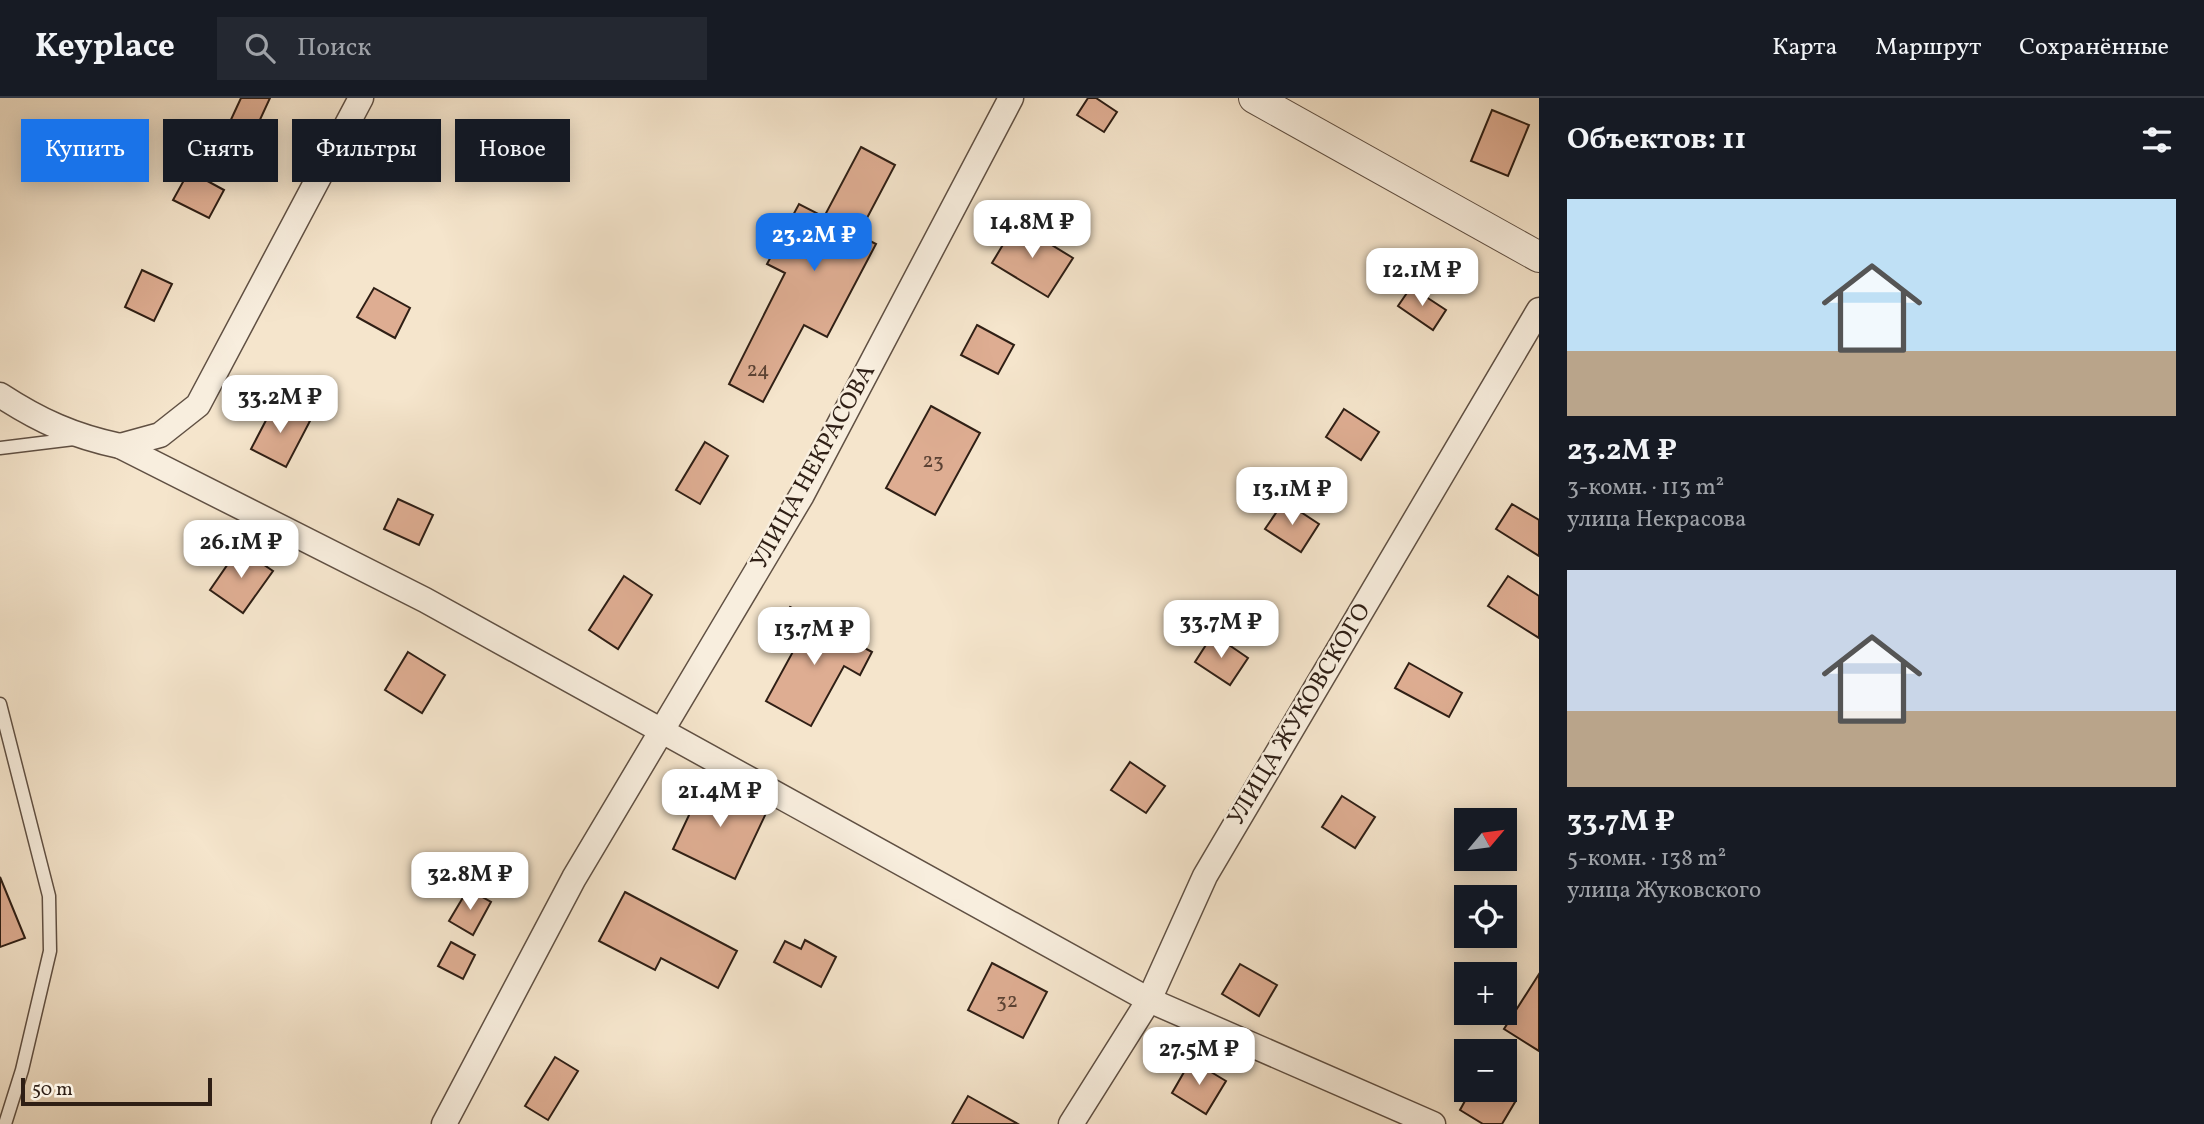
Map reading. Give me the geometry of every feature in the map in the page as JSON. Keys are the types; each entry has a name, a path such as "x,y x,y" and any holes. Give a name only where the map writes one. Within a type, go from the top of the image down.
{"street":[{"path":"120,446 160,435 198,405 361,98"},
{"name":"УЛИЦА НЕКРАСОВА","path":"444,1124 574,878 802,495 1011,98"},
{"path":"1254,98 1539,257"},
{"name":"УЛИЦА ЖУКОВСКОГО","path":"1071,1124 1149,1000 1205,876 1539,310"},
{"path":"0,395 31,416 81,438 120,446 425,600 663,729 1149,1000 1433,1124"}],"lane":[{"path":"0,448 81,438"},
{"path":"0,704 49,896 50,951 22,1070 5,1124"}],"building":[{"path":"241,98 270,98 260,119 231,119"},
{"path":"1088,98 1096,98 1117,112 1104,132 1077,115"},
{"path":"1492,110 1529,125 1508,176 1471,161"},
{"path":"861,147 895,165 858,235 876,244 827,337 804,325 763,402 729,384 785,273 767,264 799,204 824,217"},
{"path":"183,182 209,182 224,190 209,218 173,200"},
{"path":"1016,223 1073,258 1048,297 992,263"},
{"path":"142,270 172,284 154,321 125,307"},
{"path":"1411,287 1446,310 1433,330 1398,306"},
{"path":"374,288 410,308 395,338 357,317"},
{"path":"977,325 1014,345 998,374 961,355"},
{"path":"275,403 310,421 286,467 251,449"},
{"path":"931,406 980,433 935,515 886,488"},
{"path":"1344,409 1379,432 1361,460 1326,437"},
{"path":"705,442 728,456 700,504 676,490"},
{"path":"398,499 433,515 419,545 384,529"},
{"path":"1284,501 1319,524 1301,552 1265,529"},
{"path":"1512,504 1539,520 1539,556 1496,529"},
{"path":"239,548 273,571 243,613 210,590"},
{"path":"624,576 652,595 618,649 589,630"},
{"path":"1508,576 1539,596 1539,638 1488,606"},
{"path":"790,607 872,652 860,675 844,666 811,726 766,701 801,637 780,625"},
{"path":"1213,634 1248,658 1230,685 1195,662"},
{"path":"408,652 445,675 422,713 385,690"},
{"path":"1409,663 1462,693 1449,717 1395,688"},
{"path":"1130,762 1165,786 1146,813 1111,790"},
{"path":"706,779 768,809 735,879 673,849"},
{"path":"1342,796 1375,817 1355,848 1322,827"},
{"path":"0,877 25,938 0,947"},
{"path":"468,889 491,902 473,935 449,921"},
{"path":"625,892 737,951 718,988 661,958 655,970 599,941"},
{"path":"805,940 836,957 821,987 774,962 785,941 801,949"},
{"path":"451,942 475,955 463,979 438,966"},
{"path":"992,963 1047,992 1023,1038 968,1010"},
{"path":"1240,964 1277,985 1259,1016 1222,994"},
{"path":"1539,974 1539,1051 1504,1029 1507,1025 1517,1025 1517,1009"},
{"path":"555,1057 578,1071 548,1120 525,1106"},
{"path":"1191,1060 1226,1081 1206,1114 1172,1093"},
{"path":"968,1096 1018,1124 952,1124"},
{"path":"1464,1102 1515,1102 1502,1124 1483,1124 1460,1110"}]}
